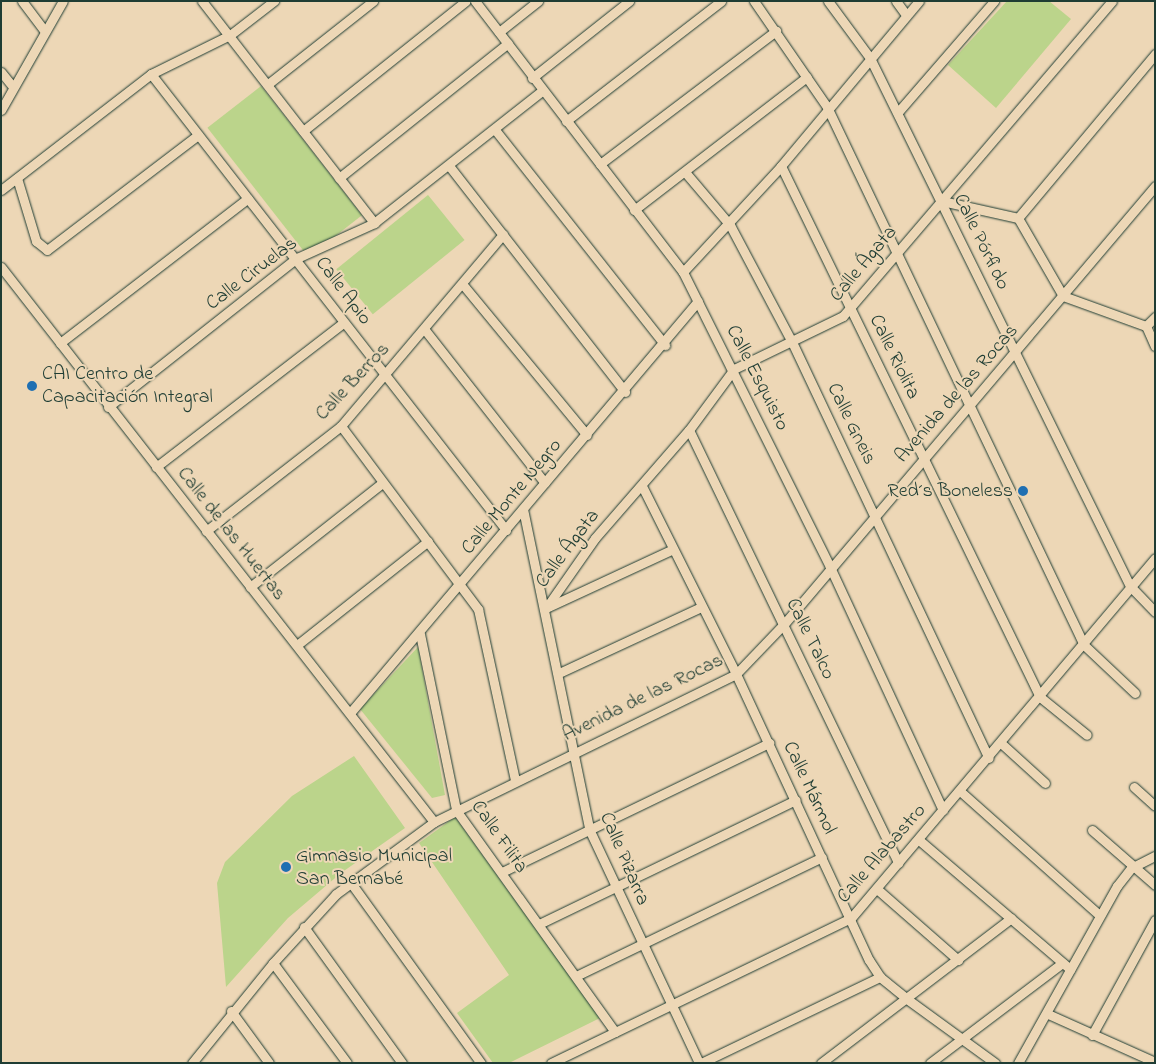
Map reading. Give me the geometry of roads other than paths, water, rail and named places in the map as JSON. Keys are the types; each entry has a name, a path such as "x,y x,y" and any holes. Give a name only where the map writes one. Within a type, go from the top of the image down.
{"street":[{"path":"22,1 44,30"},
{"path":"1,110 44,30 63,1"},
{"path":"202,1 374,223"},
{"path":"1,190 151,74 230,36 274,1"},
{"path":"268,84 373,1"},
{"path":"303,131 466,1"},
{"name":"Calle Esquisto","path":"475,1 508,43 532,78 683,272 734,369 830,567 943,810"},
{"path":"499,32 538,1"},
{"path":"532,78 629,1"},
{"path":"566,120 722,1"},
{"path":"754,1 776,30 827,107 1084,645 1136,693"},
{"name":"Calle Pórfido","path":"828,1 870,58 1130,586 1155,612"},
{"path":"896,1 906,15"},
{"path":"683,272 730,225 781,166 827,107 919,1"},
{"path":"898,112 994,1"},
{"name":"Calle Ágata","path":"546,608 595,538 689,430 734,369 836,322 1112,1"},
{"path":"600,164 776,30"},
{"path":"339,178 508,43"},
{"path":"1018,218 1155,54"},
{"path":"1,72 13,87"},
{"name":"Calle Apio","path":"151,74 297,258 344,322 506,530"},
{"path":"634,210 808,77"},
{"name":"Calle Ciruelas","path":"108,407 297,258 374,223 496,131 542,91"},
{"path":"496,131 665,344"},
{"path":"17,178 36,241 47,250 198,135"},
{"name":"Calle Riolita","path":"781,166 1040,698"},
{"path":"450,167 625,392"},
{"name":"Calle Gneis","path":"685,172 730,225 792,342 989,758"},
{"name":"Avenida de las Rocas","path":"192,1063 231,1011 304,927 351,883 434,822 515,780 736,674 784,624 830,567 969,405 1016,354 1155,186"},
{"path":"60,343 248,198"},
{"path":"942,201 1018,218 1063,296 1146,326 1155,346"},
{"name":"Calle Berros","path":"206,531 341,426 464,286 503,234"},
{"name":"Calle de las Huertas","path":"1,267 108,407 434,822"},
{"path":"464,286 587,435"},
{"name":"Calle Monte Negro","path":"350,713 462,585 544,483 625,392 698,302"},
{"path":"1146,326 1155,317"},
{"path":"156,467 344,322"},
{"path":"425,330 544,483"},
{"path":"341,426 382,483 462,585 478,609 515,780"},
{"name":"Calle Talco","path":"689,430 898,863"},
{"path":"250,586 382,483"},
{"name":"Calle Mármol","path":"642,486 736,674 880,977 961,1040 994,1063"},
{"name":"Calle Pizarra","path":"523,509 546,608 559,673 571,753 589,829 670,1004 700,1063"},
{"path":"296,645 428,541"},
{"path":"546,608 673,549"},
{"name":"Calle Alabastro","path":"551,1063 570,1059 615,1032 670,1004 851,918 1002,744 1130,586 1155,558"},
{"path":"559,673 701,607"},
{"name":"Calle Filita","path":"420,634 456,810 615,1032"},
{"path":"1040,698 1087,734"},
{"path":"502,872 769,743"},
{"path":"1002,744 1045,783"},
{"path":"1134,787 1155,806"},
{"path":"960,791 1099,915"},
{"path":"539,924 796,800"},
{"path":"1092,830 1131,868 1155,886"},
{"path":"919,840 1070,969"},
{"path":"1018,1063 1048,1014 1099,915 1131,868 1155,856"},
{"path":"576,976 643,946 822,857"},
{"path":"351,883 481,1063"},
{"path":"877,888 958,960"},
{"path":"821,1063 958,960 1010,918"},
{"path":"1092,1035 1155,920"},
{"path":"304,927 402,1063"},
{"path":"272,963 347,1063"},
{"path":"930,1063 1062,963"},
{"path":"700,1063 880,977"},
{"path":"231,1011 266,1059 257,1063"},
{"path":"1048,1014 1155,1062"}],"place":[{"name":"CAI Centro de Capacitación Integral","path":"32,386"},
{"name":"Red´s Boneless","path":"1023,491"},
{"name":"Gimnasio Municipal San Bernabé","path":"286,867"}]}
